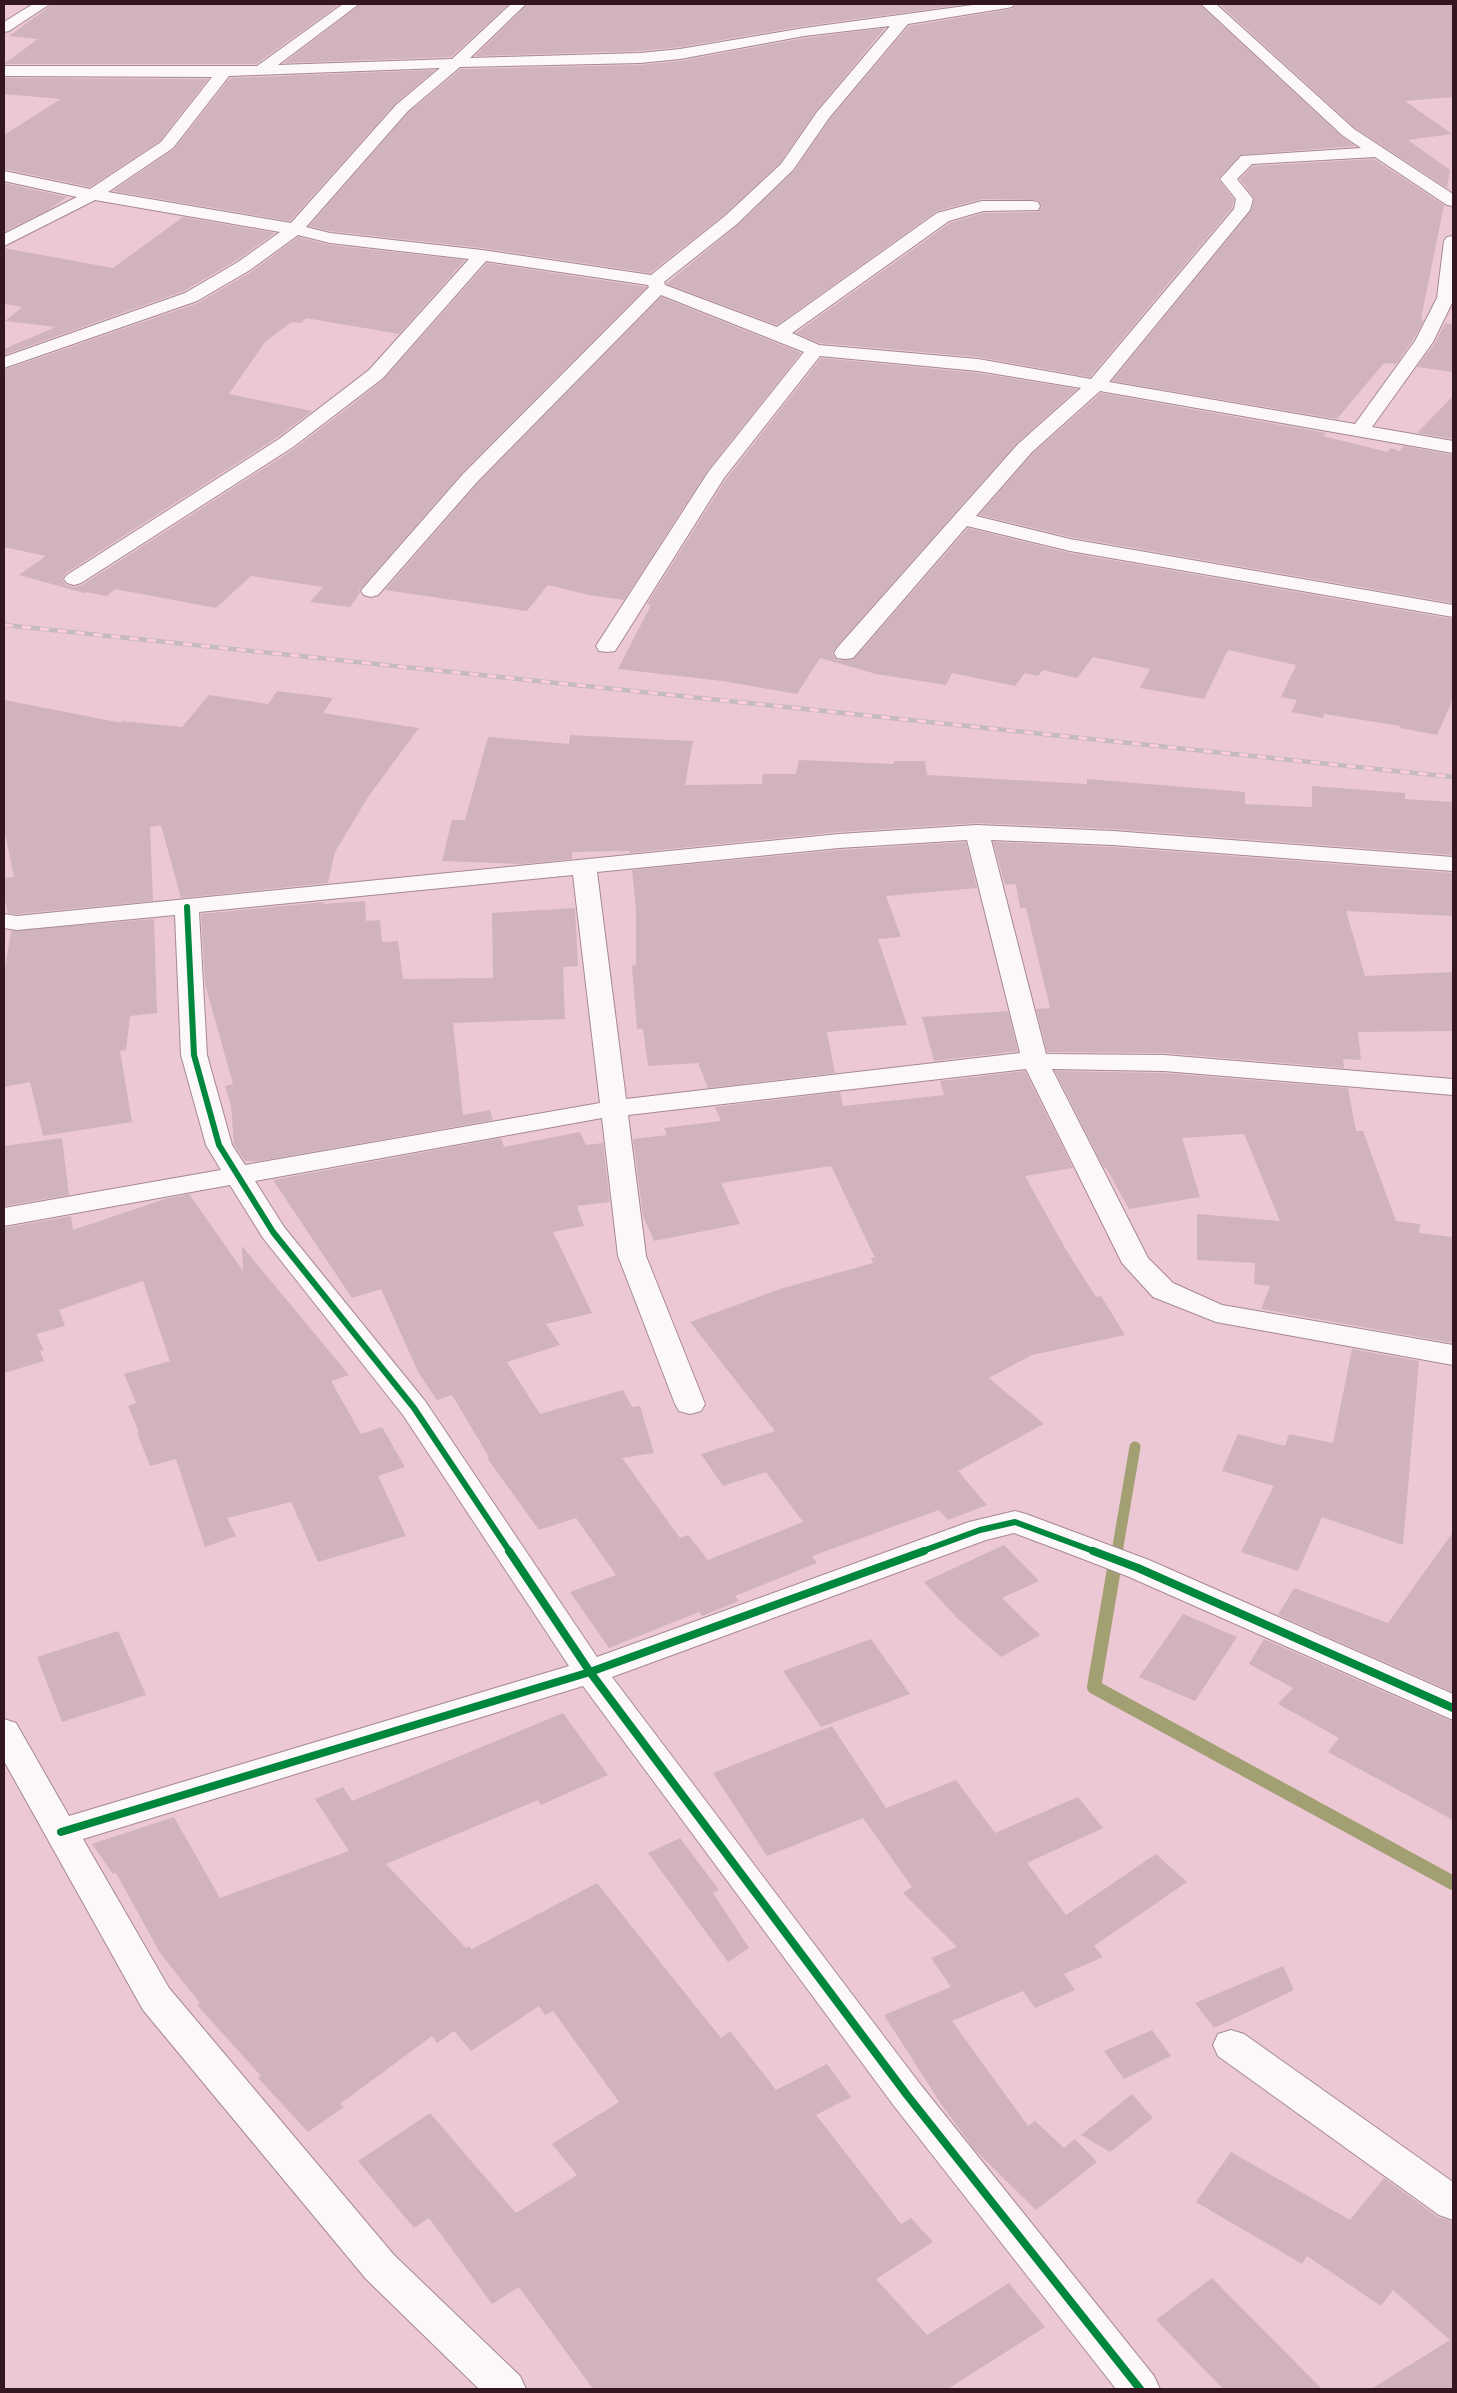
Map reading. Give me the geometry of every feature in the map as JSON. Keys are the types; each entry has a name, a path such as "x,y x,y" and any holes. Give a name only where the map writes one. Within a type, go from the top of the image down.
{"street":[{"path":"4,28 43,4"},
{"path":"262,70 352,4"},
{"path":"4,362 191,298 244,266 295,229 402,108 456,63 519,4"},
{"path":"4,71 224,72 640,58 680,54 804,32 1008,4"},
{"path":"1208,4 1348,132 1453,201"},
{"path":"371,591 470,478 656,285 731,220 787,167 822,116 902,20"},
{"path":"4,241 93,195 167,145 224,72"},
{"path":"844,653 1026,448 1096,386 1242,210 1245,199 1228,179 1247,159 1379,152"},
{"path":"4,176 93,195 295,229 330,238 482,254 656,285 815,350 978,365 1453,447"},
{"path":"779,334 943,217 982,206 1032,206"},
{"path":"1359,432 1424,342 1446,298 1453,241"},
{"path":"74,578 286,443 376,374 482,254"},
{"path":"607,646 716,475 815,350"},
{"path":"963,519 1070,545 1453,611"},
{"path":"977,832 1035,1061 1136,1263 1163,1290 1216,1313 1453,1355"},
{"path":"4,921 17,923 187,907 839,841 977,832 1113,838 1453,864"},
{"path":"584,868 632,1256 690,1404"},
{"path":"187,907 194,1055 219,1145 272,1232 414,1408 590,1672 907,2095 1140,2389"},
{"path":"4,1217 615,1108 1013,1061 1164,1064 1453,1087"},
{"path":"61,1832 590,1672 980,1530 1015,1522 1138,1568 1453,1708"},
{"path":"4,1732 156,1999 380,2267 506,2389"},
{"path":"1232,2045 1453,2203"}],"building":[{"path":"53,4 340,4 256,64 4,64 38,39 9,36"},
{"path":"361,4 509,4 451,57 284,63"},
{"path":"528,4 968,4 804,26 680,47 640,51 475,56"},
{"path":"1016,4 1199,4 1341,136 1355,146 1240,155 1218,179 1234,199 1232,208 1090,377 978,357 819,343 796,333 950,223 983,213 1038,212 1042,207 1038,200 982,199 937,211 777,325 666,284 738,225 794,171 830,119 909,26 1012,9"},
{"path":"1219,4 1453,4 1453,97 1405,101 1452,134 1408,140 1450,170 1447,188 1355,128"},
{"path":"885,28 816,111 780,163 724,215 650,273 482,248 330,231 309,226 409,112 461,69 640,65 680,61 804,38"},
{"path":"435,70 395,104 290,221 113,191 174,149 230,78"},
{"path":"4,78 208,79 160,141 90,187 4,169 4,135 61,99 4,94"},
{"path":"1374,159 1444,205 1421,319 1424,320 1396,364 1384,363 1337,419 1112,381 1251,211 1254,198 1240,179 1253,166"},
{"path":"4,183 67,197 48,210 4,232"},
{"path":"183,217 275,233 237,260 184,291 4,355 4,349 56,327 5,321 22,307 4,304 4,248 113,268"},
{"path":"298,237 330,245 465,260 399,334 306,318 301,323 291,322 265,342 229,394 312,411 278,437 66,573 62,579 66,585 75,587 82,585 294,449 349,407 384,379 487,263 647,287 462,473 363,586 350,607 310,602 323,587 251,576 216,608 115,589 107,596 84,593 19,575 46,556 4,547 4,370 198,303 251,272"},
{"path":"661,297 801,353 708,470 624,600 589,595 548,585 527,611 385,590 478,483"},
{"path":"1445,323 1453,324 1453,372 1417,367 1435,343"},
{"path":"821,358 978,373 1077,389 1017,443 836,647 832,654 837,660 854,659 968,528 1070,553 1453,619 1453,699 1437,735 1400,728 1401,726 1324,714 1323,718 1291,712 1297,700 1281,697 1296,665 1228,650 1204,699 1140,688 1150,669 1093,657 1077,678 1043,670 1038,676 1025,673 1015,686 952,673 946,685 876,674 820,658 797,694 722,681 618,669 651,605 647,604 726,479"},
{"path":"1101,393 1326,433 1323,436 1387,452 1391,448 1399,451 1404,446 1453,455 1453,603 1070,537 979,515 1033,453"},
{"path":"1453,396 1453,439 1417,433"},
{"path":"277,691 333,698 323,713 419,728 368,797 335,852 328,883 181,898 161,825 150,827 153,901 17,914 8,913 4,896 4,878 14,877 4,828 4,700 122,723 121,721 182,727 209,695 268,704"},
{"path":"570,735 693,741 685,785 762,784 763,774 796,774 799,760 894,764 894,761 925,761 927,775 1087,784 1087,779 1245,792 1245,804 1312,807 1312,786 1405,793 1405,799 1453,802 1453,855 1113,829 977,823 839,832 630,853 629,851 572,852 572,859 522,864 442,861 452,820 465,820 488,737 569,744"},
{"path":"966,842 977,888 886,896 901,937 878,939 907,1025 827,1032 835,1073 708,1088 698,1063 648,1066 643,1029 637,1029 632,966 636,965 636,910 632,870 839,850"},
{"path":"993,842 1113,847 1453,873 1453,916 1346,911 1365,976 1453,972 1453,1031 1358,1032 1361,1060 1343,1059 1344,1068 1164,1053 1047,1052 1036,1009 1050,1008 1026,908 1020,908 1016,884 1005,885"},
{"path":"365,901 366,921 380,920 382,942 398,941 403,979 493,978 492,913 575,908 578,966 563,967 565,1019 453,1023 463,1115 490,1110 493,1120 260,1161 245,1161 234,1145 231,1106 225,1086 233,1084 205,984 201,914 324,902 323,904"},
{"path":"154,919 157,1013 130,1016 126,1050 120,1051 132,1122 43,1136 30,1082 4,1087 4,976 11,931"},
{"path":"1008,1011 1018,1051 934,1061 922,1017"},
{"path":"1025,1071 1073,1168 1025,1176 1065,1248 1096,1297 1101,1296 1125,1335 1032,1355 989,1378 1044,1424 958,1471 987,1505 948,1520 939,1510 812,1556 817,1563 735,1596 739,1601 702,1616 699,1612 609,1648 570,1592 616,1575 576,1518 539,1530 487,1458 489,1457 452,1395 437,1400 418,1372 381,1289 352,1298 273,1180 501,1138 504,1147 580,1132 586,1145 603,1143 610,1202 577,1206 584,1226 553,1232 592,1313 546,1324 560,1345 507,1362 540,1414 623,1390 632,1407 640,1406 654,1453 622,1458 680,1538 688,1535 708,1560 803,1522 766,1472 723,1486 701,1454 775,1431 690,1322 780,1289 873,1263 871,1258 875,1258 831,1166 721,1183 740,1224 654,1241 643,1216 633,1139 667,1135 664,1128 721,1121 715,1107 840,1092 843,1106 944,1095 940,1081"},
{"path":"1055,1071 1164,1073 1348,1088 1356,1131 1363,1131 1396,1221 1420,1224 1419,1233 1453,1237 1453,1343 1261,1309 1270,1286 1254,1284 1255,1263 1197,1260 1197,1214 1280,1221 1244,1134 1182,1138 1200,1197 1129,1209 1106,1168 1104,1168"},
{"path":"62,1138 69,1195 4,1206 4,1146"},
{"path":"189,1194 243,1271 242,1246 349,1375 331,1381 361,1434 382,1427 405,1467 378,1476 406,1536 318,1562 291,1502 227,1518 236,1536 205,1547 176,1459 150,1466 128,1406 136,1403 124,1374 170,1361 143,1281 59,1310 65,1326 36,1334 44,1350 40,1351 44,1361 4,1373 4,1228 71,1216 73,1230 165,1199"},
{"path":"1352,1349 1419,1361 1403,1545 1322,1517 1298,1571 1241,1552 1274,1486 1222,1471 1238,1434 1285,1446 1289,1434 1333,1443"},
{"path":"1453,1532 1453,1692 1278,1615 1294,1588 1388,1623"},
{"path":"1004,1545 1039,1581 1002,1598 1040,1635 1001,1657 958,1619 924,1582"},
{"path":"1183,1614 1237,1637 1195,1701 1139,1677"},
{"path":"118,1631 146,1695 62,1722 37,1657"},
{"path":"871,1639 910,1694 821,1727 783,1671"},
{"path":"1264,1639 1453,1722 1453,1820 1328,1752 1339,1738 1278,1704 1293,1688 1249,1664"},
{"path":"563,1713 608,1775 541,1805 538,1800 386,1864 466,1948 469,1946 472,1949 597,1883 721,2038 730,2031 776,2090 827,2064 851,2097 816,2115 901,2224 911,2218 933,2242 876,2279 927,2335 1009,2283 1045,2327 948,2389 593,2389 519,2287 492,2304 429,2218 414,2228 358,2161 430,2113 516,2213 577,2175 552,2144 619,2102 553,2011 545,2015 539,2006 471,2051 454,2031 437,2043 432,2036 340,2104 344,2107 308,2132 258,2078 261,2076 197,2005 200,2003 160,1953 116,1873 113,1874 92,1844 174,1817 220,1898 349,1851 315,1799 343,1787 352,1801"},
{"path":"832,1726 886,1808 956,1780 995,1833 1078,1797 1103,1828 1027,1863 1066,1915 1156,1854 1187,1882 1094,1946 1103,1957 1064,1974 1075,1990 1035,2008 1023,1991 952,2021 1028,2126 1035,2121 1064,2148 1075,2139 1097,2162 1036,2210 973,2148 941,2104 884,2015 951,1987 931,1958 957,1947 903,1893 912,1887 863,1818 767,1856 713,1773"},
{"path":"680,1838 719,1890 713,1893 749,1948 728,1962 648,1853"},
{"path":"1283,1966 1294,1990 1214,2028 1195,2003"},
{"path":"1152,2030 1171,2056 1124,2079 1104,2051"},
{"path":"1132,2094 1153,2118 1110,2152 1081,2135"},
{"path":"1231,2152 1350,2220 1384,2178 1438,2217 1453,2222 1453,2389 1371,2389 1450,2340 1393,2290 1381,2306 1307,2256 1302,2264 1196,2202"},
{"path":"1212,2278 1322,2389 1223,2389 1156,2320"}],"waterway":[{"path":"1117,1552 1135,1447"},
{"path":"1117,1551 1094,1687 1453,1883"}],"railway":[{"path":"4,625 1453,777"}],"cycle path":[{"path":"187,907 194,1055 219,1145 273,1232 414,1408 590,1672 907,2095 1140,2389"},
{"path":"61,1832 590,1672 980,1530 1015,1522 1138,1568 1453,1708"}]}
